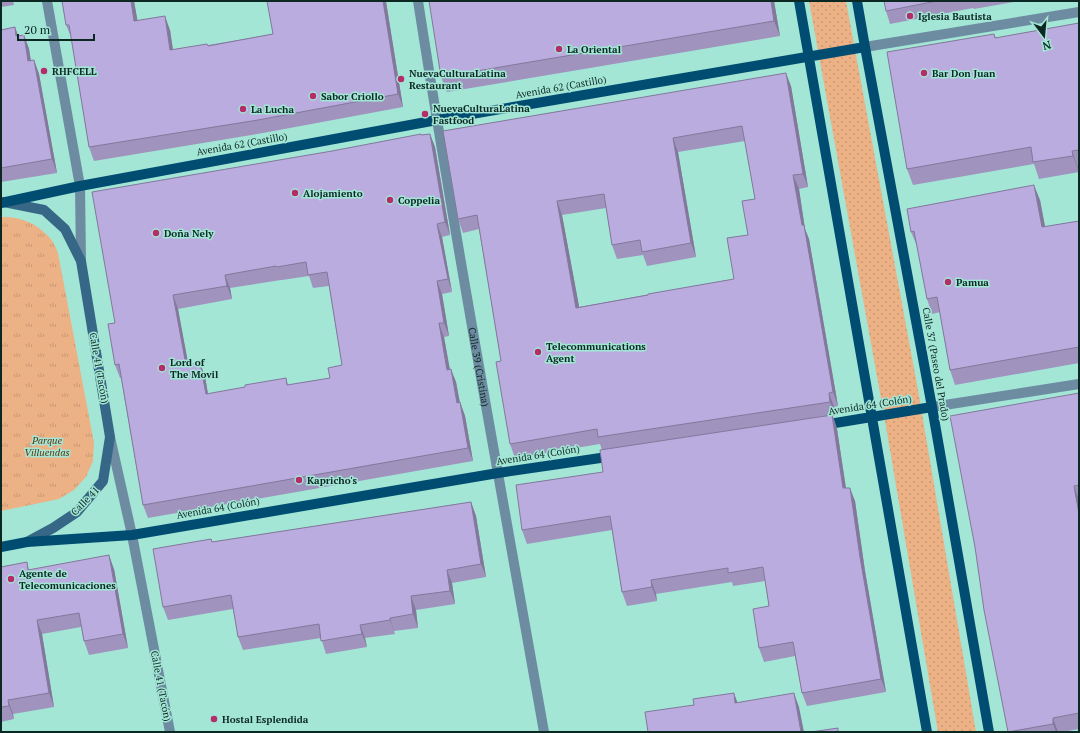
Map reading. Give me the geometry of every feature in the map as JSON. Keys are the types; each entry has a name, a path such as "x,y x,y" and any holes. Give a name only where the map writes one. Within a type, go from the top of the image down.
{"main road":[{"path":"800,1 927,732"},
{"name":"Calle 37 (Paseo del Prado)","path":"857,1 932,407 989,732"},
{"name":"Avenida 62 (Castillo)","path":"2,202 80,186 437,120 865,47"},
{"name":"Avenida 64 (Colón)","path":"810,427 932,407"},
{"name":"Avenida 64 (Colón)","path":"1,547 27,542 132,535 498,473 623,455"}],"street":[{"name":"Calle 41 (Tacón)","path":"47,1 80,186 81,261 110,437 132,535 170,732"},
{"name":"Calle 39 (Cristina)","path":"418,1 437,120 544,732"},
{"name":"Avenida 62 (Castillo)","path":"865,47 1079,12"},
{"path":"2,202 44,210 65,229 81,261"},
{"name":"Avenida 64 (Colón)","path":"932,407 1079,384"},
{"name":"Calle 41","path":"27,542 53,528 77,512 103,481 110,437"}],"green space":[{"path":"809,1 846,1 918,390 976,732 938,732 884,415"},
{"name":"Parque Villuendas","path":"1,217 21,219 33,224 49,237 58,253 94,443 93,461 86,477 74,490 59,499 1,511"}],"building":[{"path":"62,1 131,1 134,21 165,16 170,50 207,44 208,46 273,34 267,1 383,1 398,94 258,120 89,147 69,25 66,25"},
{"path":"429,1 771,1 774,21 441,77"},
{"path":"884,1 937,1 886,11"},
{"path":"1079,23 1079,150 1072,151 1073,156 1033,162 1031,147 907,169 887,52 994,34 995,38"},
{"path":"15,27 16,36 24,35 28,61 34,60 52,159 1,168 1,30"},
{"path":"786,73 803,174 793,175 802,225 804,225 833,392 829,393 830,402 598,437 597,429 510,444 496,362 501,361 477,215 458,219 443,131","holes":["742,126 755,199 742,201 748,235 727,238 734,279 576,308 557,201 604,194 612,245 640,240 642,252 691,243 673,138"]},
{"path":"421,134 430,134 445,222 437,224 448,279 437,281 444,323 439,323 447,370 451,369 457,403 460,402 468,448 143,505 119,364 115,365 108,324 115,323 92,192 332,151","holes":["306,262 308,275 327,272 342,365 328,368 330,378 287,385 286,378 206,394 200,363 186,365 173,295 227,286 225,275 276,266"]},
{"path":"1034,185 1042,227 1079,221 1079,347 950,370 937,297 927,299 914,231 911,232 907,209"},
{"path":"1079,393 1079,485 1074,486 1079,514 1079,713 1053,718 1053,724 1008,732 984,610 975,547 950,416"},
{"path":"832,415 843,488 850,488 881,679 802,693 793,642 759,648 753,609 769,606 763,567 728,573 728,568 651,580 652,587 622,592 610,516 522,530 516,485 603,472 600,450"},
{"path":"471,502 481,564 447,570 450,591 411,596 413,614 390,618 390,620 360,625 362,634 321,641 319,624 238,637 231,595 163,607 153,549 211,539 212,542"},
{"path":"109,555 123,634 84,641 79,613 37,620 49,693 8,700 9,706 1,707 1,567 27,562 28,570"},
{"path":"734,693 735,703 794,693 801,732 648,732 645,712 694,705 693,699"},
{"path":"838,728 838,732 811,732"}],"place":[{"name":"Iglesia Bautista","path":"910,16"},
{"name":"La Oriental","path":"559,49"},
{"name":"RHFCELL","path":"44,71"},
{"name":"Bar Don Juan","path":"924,73"},
{"name":"NuevaCulturaLatina Restaurant","path":"401,79"},
{"name":"Sabor Criollo","path":"313,96"},
{"name":"La Lucha","path":"243,109"},
{"name":"NuevaCulturaLatina Fastfood","path":"425,114"},
{"name":"Alojamiento","path":"295,193"},
{"name":"Coppelia","path":"390,200"},
{"name":"Doña Nely","path":"156,233"},
{"name":"Pamua","path":"948,282"},
{"name":"Telecommunications Agent","path":"538,352"},
{"name":"Lord of The Movil","path":"162,368"},
{"name":"Kapricho's","path":"299,480"},
{"name":"Agente de Telecomunicaciones","path":"11,579"},
{"name":"Hostal Esplendida","path":"214,719"}]}
